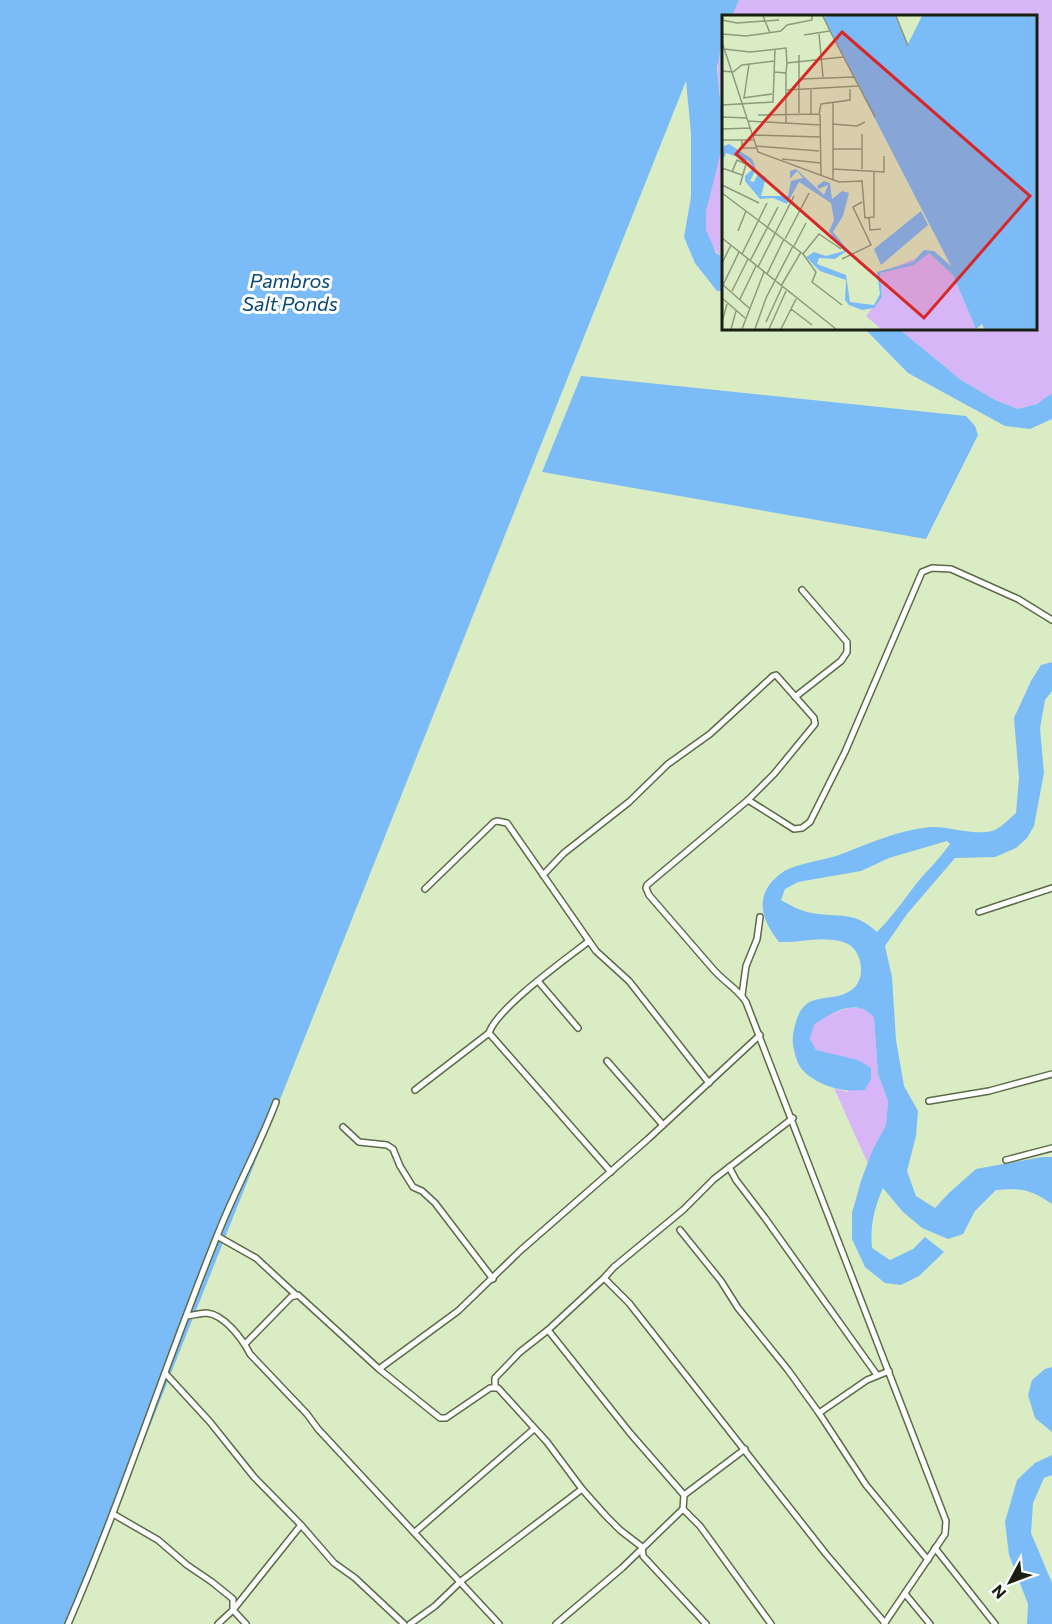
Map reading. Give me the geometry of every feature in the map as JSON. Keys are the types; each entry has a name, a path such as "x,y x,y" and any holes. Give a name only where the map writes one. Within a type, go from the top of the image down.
{"street":[{"path":"748,800 794,829 802,828 810,822 845,752 922,572 932,568 951,569 1018,599 1052,620"},
{"path":"795,697 841,661 847,652 847,642 802,590"},
{"path":"543,875 564,853 629,802 668,764 710,734 773,676 776,675 814,718 815,724 780,767 748,800 646,888 649,895 723,981 742,995 793,1118 946,1521 946,1530 928,1560 884,1624 826,1554 629,1303 604,1278"},
{"path":"425,889 497,820 507,823 596,951 629,981 709,1083"},
{"path":"979,912 1052,888"},
{"path":"742,995 746,966 757,939 760,917"},
{"path":"416,1090 489,1033 494,1021 538,981 589,941"},
{"path":"538,981 578,1028"},
{"path":"489,1033 611,1172"},
{"path":"379,1369 458,1311 521,1250 611,1172 760,1035"},
{"path":"607,1061 663,1125"},
{"path":"929,1101 989,1091 1052,1074"},
{"path":"76,1624 69,1622 113,1514 217,1236 276,1102"},
{"path":"495,1387 495,1378 520,1352 548,1330 614,1266 683,1210 729,1167 793,1118"},
{"path":"343,1127 359,1142 387,1145 393,1149 413,1187 422,1191 435,1203 493,1279"},
{"path":"1006,1160 1052,1148"},
{"path":"729,1167 736,1180 877,1376"},
{"path":"680,1230 721,1281 738,1308 759,1332 819,1413 866,1485 928,1560"},
{"path":"217,1236 256,1258 379,1369 440,1418 446,1418 484,1391 495,1387 502,1391 564,1462 582,1489 620,1530 642,1547 643,1556 706,1624"},
{"path":"245,1344 291,1297 296,1295"},
{"path":"187,1316 208,1313 220,1319 499,1624"},
{"path":"548,1330 630,1433 684,1495 683,1509 622,1568 556,1624"},
{"path":"819,1413 856,1387 889,1371"},
{"path":"165,1373 210,1422 254,1478 301,1525 333,1563 355,1578 404,1624"},
{"path":"415,1532 534,1430"},
{"path":"684,1495 745,1449"},
{"path":"410,1624 435,1606 461,1581 582,1489"},
{"path":"683,1509 700,1526 771,1624"},
{"path":"113,1514 158,1540 187,1565 223,1590 233,1599 233,1610 246,1624"},
{"path":"218,1624 233,1610 301,1525"},
{"path":"935,1548 995,1624"},
{"path":"906,1595 930,1624"}],"shaded area":[{"path":"739,0 1052,0 1052,393 1037,404 1018,409 995,400 961,380 900,330 1037,330 1037,15 732,15"},
{"path":"722,39 722,107 718,69"},
{"path":"722,140 722,256 709,240 706,227 707,202"},
{"path":"848,1008 862,1008 874,1017 878,1074 888,1101 886,1125 868,1164 834,1088 848,1092 834,1056 816,1050 810,1040 813,1025 830,1014"}],"water":[{"name":"Pambros Salt Ponds","path":"0,0 739,0 732,15 722,15 722,40 717,68 722,139 706,211 706,230 716,253 722,256 722,291 717,291 695,263 684,237 691,197 691,133 686,81 71,1624 0,1624"},
{"path":"866,330 900,330 961,380 995,400 1018,409 1037,404 1052,393 1052,419 1030,429 1005,426 908,373"},
{"path":"581,376 966,416 975,426 978,435 926,539 542,472"},
{"path":"1052,662 1052,691 1045,700 1040,728 1044,773 1034,826 1027,838 1016,848 995,857 955,858 907,914 885,946 892,977 896,1040 904,1086 918,1111 916,1136 907,1171 916,1196 935,1208 976,1169 1052,1157 1052,1204 1026,1191 996,1190 975,1211 963,1234 948,1239 922,1228 902,1211 883,1188 873,1217 872,1248 890,1260 913,1249 925,1237 944,1252 919,1276 901,1285 885,1283 865,1267 852,1239 852,1213 861,1181 873,1149 886,1125 888,1101 878,1074 874,1017 863,1009 843,1009 830,1014 814,1025 810,1039 816,1050 858,1060 871,1068 871,1079 865,1090 836,1088 822,1084 809,1076 798,1062 793,1041 796,1022 806,1004 847,993 855,987 861,972 860,960 851,946 838,941 820,939 779,942 764,915 764,897 773,880 788,869 839,855 896,834 931,827 988,832 1003,825 1016,813 1019,778 1014,718 1041,665","holes":["947,841 950,844 877,932 861,920 807,912 781,900 785,889 798,882 861,871 889,858"]},
{"path":"1052,1367 1052,1432 1035,1418 1028,1395 1032,1380 1045,1369"},
{"path":"1052,1455 1052,1475 1044,1478 1033,1503 1031,1533 1052,1583 1052,1624 1027,1624 1028,1604 1009,1555 1005,1522 1017,1480 1035,1463"}]}
